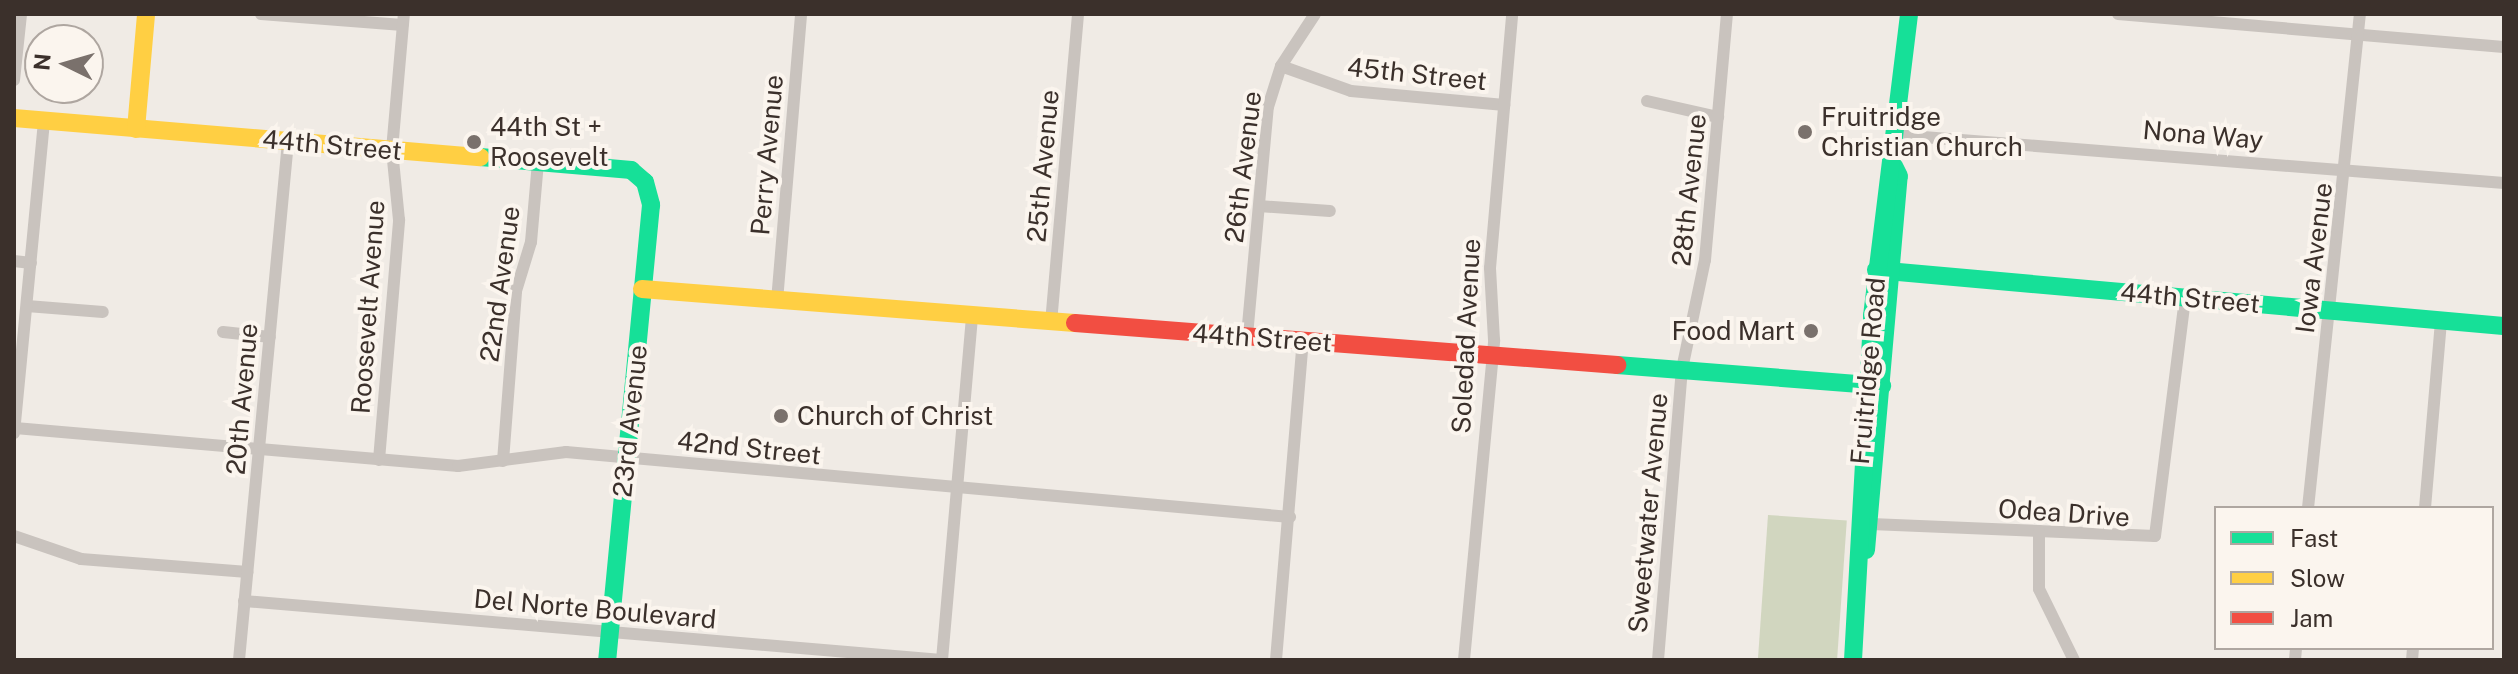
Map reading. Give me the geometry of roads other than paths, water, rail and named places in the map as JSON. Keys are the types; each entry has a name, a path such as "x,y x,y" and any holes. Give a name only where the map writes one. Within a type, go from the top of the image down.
{"street":[{"path":"14,80 21,14"},
{"path":"136,129 146,14"},
{"path":"261,14 404,20"},
{"name":"Perry Avenue","path":"777,301 801,14"},
{"name":"25th Avenue","path":"1051,323 1078,14"},
{"name":"26th Avenue","path":"1247,336 1268,107 1281,66 1315,14"},
{"name":"Soledad Avenue","path":"1464,660 1491,354 1512,14"},
{"name":"28th Avenue","path":"1682,369 1705,260 1727,14"},
{"name":"Fruitridge Road","path":"1853,660 1884,271 1885,176 1894,166 1909,14"},
{"path":"2118,14 2504,47"},
{"name":"Iowa Avenue","path":"2308,506 2319,373 2333,311 2360,14"},
{"name":"Roosevelt Avenue","path":"379,460 399,220 392,150 404,20"},
{"name":"45th Street","path":"1281,66 1351,91 1504,105"},
{"path":"1647,101 1718,117"},
{"name":"44th Street","path":"14,118 631,170 645,182"},
{"path":"14,436 44,122"},
{"name":"Nona Way","path":"1898,135 2504,183"},
{"name":"20th Avenue","path":"239,660 288,142"},
{"name":"22nd Avenue","path":"503,461 516,291 531,242 538,162"},
{"name":"23rd Avenue","path":"607,660 651,205 645,182"},
{"path":"1259,206 1330,211"},
{"path":"14,261 31,263"},
{"name":"44th Street","path":"1884,271 2504,326"},
{"name":"44th Street","path":"642,289 1875,386"},
{"name":"Odea Drive","path":"1871,524 2039,531 2140,541 2159,532 2185,297"},
{"path":"27,306 103,312"},
{"path":"942,660 972,316"},
{"path":"2425,506 2441,320"},
{"path":"223,332 270,337"},
{"path":"1276,660 1303,340"},
{"name":"Sweetwater Avenue","path":"1658,660 1682,369"},
{"name":"Fruitridge Road","path":"1859,580 1871,524 1875,386"},
{"name":"42nd Street","path":"15,428 458,466 554,451 958,490 1290,517"},
{"path":"2039,531 2039,589 2074,660"},
{"path":"14,536 81,559 247,572"},
{"name":"Del Norte Boulevard","path":"244,601 609,632 854,657 942,660"}],"place":[{"name":"Fruitridge Christian Church","path":"1805,132"},
{"name":"44th St + Roosevelt","path":"474,142"},
{"name":"Food Mart","path":"1811,331"},
{"name":"Church of Christ","path":"781,416"}]}
